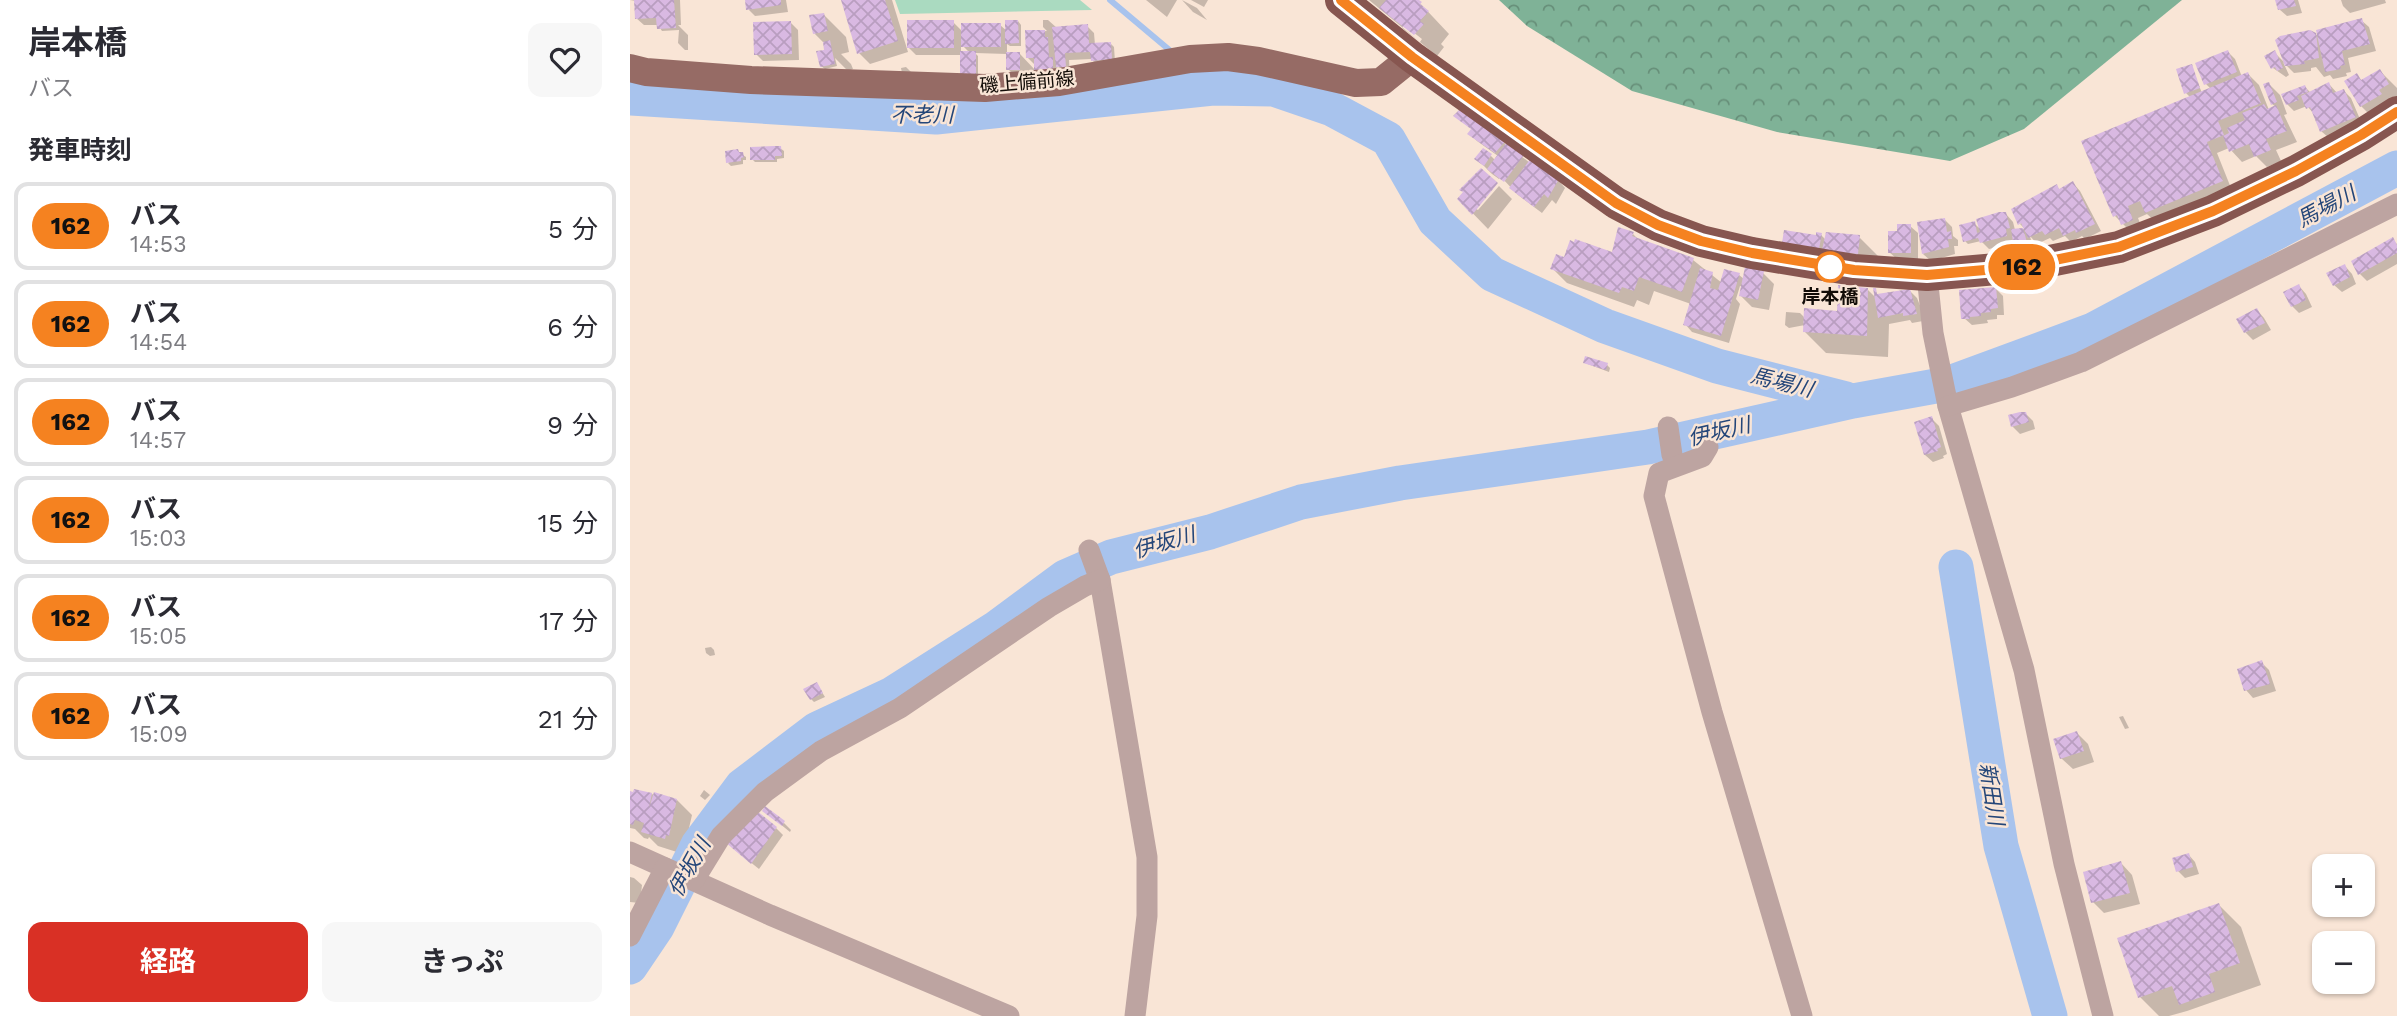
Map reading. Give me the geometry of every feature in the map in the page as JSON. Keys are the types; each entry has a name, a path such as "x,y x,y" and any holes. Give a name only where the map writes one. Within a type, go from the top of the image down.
{"highway":[{"path":"1341,0 1412,57 1616,203 1658,225 1701,241 1763,256 1854,270 1927,275 2020,267 2119,247 2213,211 2284,177 2397,112"}],"main road":[{"name":"磯上備前線","path":"630,68 646,72 751,80 985,88 1059,82 1177,62 1228,57 1356,83 1381,82 1412,57"}],"street":[{"path":"1947,401 2012,387 2081,362 2397,204"},
{"path":"1927,275 1936,346 1947,401 2024,670 2064,864 2103,1016"},
{"path":"1709,447 1702,457 1659,473 1654,496 1712,712 1802,1016"},
{"path":"630,936 680,874 765,792 821,751 900,708 1049,607 1085,586 1094,565 1147,857 1147,916 1135,1016"},
{"path":"630,852 770,915 1009,1016"}],"green space":[{"path":"895,0 1080,0 1092,10 900,14"},
{"path":"1499,0 2182,0 2024,129 1950,161 1777,132 1632,91 1527,26"}],"building":[{"path":"634,0 674,0 676,28 657,29 656,18 635,19"},
{"path":"745,0 781,0 781,5 746,10"},
{"path":"841,0 885,0 898,41 857,54"},
{"path":"1386,0 1419,0 1429,11 1420,21 1424,24 1414,35 1379,8"},
{"path":"2275,0 2294,0 2296,6 2278,10"},
{"path":"824,13 828,31 813,34 809,15"},
{"path":"2362,18 2370,44 2342,51 2345,65 2340,66 2341,69 2325,72 2316,30"},
{"path":"907,20 954,20 954,48 907,48"},
{"path":"1005,20 1018,20 1019,43 1005,44"},
{"path":"791,21 792,54 754,55 753,22"},
{"path":"961,23 1001,23 1001,47 961,47"},
{"path":"1088,24 1089,43 1111,42 1112,59 1091,61 1090,52 1065,53 1066,67 1056,67 1052,27"},
{"path":"1025,30 1045,30 1049,57 1053,57 1053,71 1034,72 1034,58 1026,58"},
{"path":"2310,30 2316,33 2319,58 2304,61 2305,64 2285,66 2275,40 2280,36"},
{"path":"830,40 835,64 820,67 816,51 824,50 823,42"},
{"path":"2228,50 2237,72 2204,85 2195,63"},
{"path":"2275,50 2283,68 2277,71 2275,67 2271,69 2264,56"},
{"path":"960,51 976,51 976,76 960,76"},
{"path":"1006,52 1020,52 1020,70 1006,70"},
{"path":"2192,64 2200,88 2184,94 2176,69"},
{"path":"2380,69 2389,84 2379,90 2382,94 2360,107 2344,81 2357,73 2361,80"},
{"path":"2248,72 2261,103 2218,121 2224,135 2207,142 2223,181 2145,213 2140,201 2128,206 2133,220 2121,225 2117,215 2113,217 2081,141"},
{"path":"2269,82 2277,102 2271,105 2263,84"},
{"path":"2329,82 2333,93 2344,89 2356,117 2320,132 2310,107 2306,109 2301,96"},
{"path":"2305,85 2308,92 2297,96 2299,100 2286,105 2281,94"},
{"path":"2264,104 2267,109 2276,105 2287,131 2266,139 2271,150 2254,157 2249,144 2229,152 2223,136 2229,133 2227,128 2245,120 2242,113"},
{"path":"1460,109 1507,139 1495,153 1467,134 1471,129 1453,116"},
{"path":"1507,142 1524,155 1504,182 1487,169"},
{"path":"781,146 782,156 775,156 775,160 750,160 750,147"},
{"path":"1483,148 1492,154 1484,166 1474,159"},
{"path":"738,149 743,152 741,161 726,163 725,151"},
{"path":"1531,158 1559,179 1548,198 1544,194 1534,207 1509,188"},
{"path":"1481,168 1498,183 1472,215 1457,199 1463,192 1459,190"},
{"path":"2073,181 2095,224 2063,236 2059,228 2045,235 2042,231 2028,238 2011,209 2057,184 2059,189"},
{"path":"2006,212 2010,228 2006,229 2007,236 1980,243 1978,238 1963,242 1959,225 1975,221 1977,233 1980,232 1976,219"},
{"path":"1945,218 1947,232 1951,231 1949,247 1922,254 1917,222"},
{"path":"1897,224 1911,224 1911,253 1888,253 1888,231 1897,231"},
{"path":"1618,227 1634,232 1632,236 1694,258 1682,292 1639,277 1634,291 1622,287 1619,293 1550,269 1556,254 1564,257 1570,240 1574,242 1575,239 1612,252"},
{"path":"2023,228 2028,246 2014,248 2011,229"},
{"path":"1784,230 1816,235 1816,232 1822,233 1819,249 1782,243"},
{"path":"1826,232 1860,235 1858,254 1822,250"},
{"path":"2393,237 2397,253 2358,275 2351,261"},
{"path":"2345,264 2350,277 2333,286 2326,273"},
{"path":"1745,267 1764,271 1758,300 1739,296"},
{"path":"1700,268 1713,272 1710,288 1718,290 1724,269 1740,273 1721,336 1683,325"},
{"path":"2299,284 2306,300 2291,307 2283,292"},
{"path":"1838,285 1868,288 1867,336 1803,332 1804,308 1837,311"},
{"path":"1996,287 1998,308 1981,313 1981,316 1961,319 1959,290"},
{"path":"1873,288 1876,288 1877,294 1910,289 1917,314 1903,316 1903,313 1878,318"},
{"path":"2257,308 2265,323 2244,333 2236,319"},
{"path":"1585,356 1608,363 1606,370 1583,363"},
{"path":"2026,412 2029,422 2011,427 2008,415"},
{"path":"1932,416 1941,447 1938,451 1924,455 1914,422"},
{"path":"2262,660 2270,684 2244,691 2237,669"},
{"path":"817,682 823,693 810,700 803,689"},
{"path":"2077,731 2084,751 2060,759 2053,739"},
{"path":"634,789 652,793 649,808 654,792 677,799 669,836 666,835 665,839 641,832 644,823 635,820 633,825 630,824 630,791 633,792"},
{"path":"765,806 785,821 782,826 762,811"},
{"path":"752,807 777,827 751,864 725,842"},
{"path":"2189,853 2193,867 2176,872 2172,858"},
{"path":"2121,861 2130,893 2091,903 2083,872"},
{"path":"2219,903 2240,963 2209,974 2215,992 2179,1005 2172,986 2138,998 2117,938"}],"waterway":[{"path":"1110,0 1173,53"},
{"path":"1189,67 1213,88"},
{"name":"馬場川","path":"630,98 936,117 1213,88 1274,89 1332,109 1388,139 1435,221 1492,274 1605,326 1717,366 1846,399"},
{"name":"伊坂川","path":"630,967 657,927 698,845 742,786 817,729 892,694 996,628 1065,577 1111,557 1210,532 1301,502 1400,483 1648,447 1853,401 1947,384 2093,330 2397,168"},
{"name":"新田川","path":"1956,567 2001,846 2050,1016"}],"bus line":[{"name":"162","path":"1341,0 1412,57 1616,203 1658,225 1701,241 1799,262 1854,270 1927,275 2020,267 2119,247 2213,211 2296,171 2397,112"}],"place":[{"name":"岸本橋","path":"1830,267"}],"water label":[{"name":"不老川","path":"922,114"}]}
